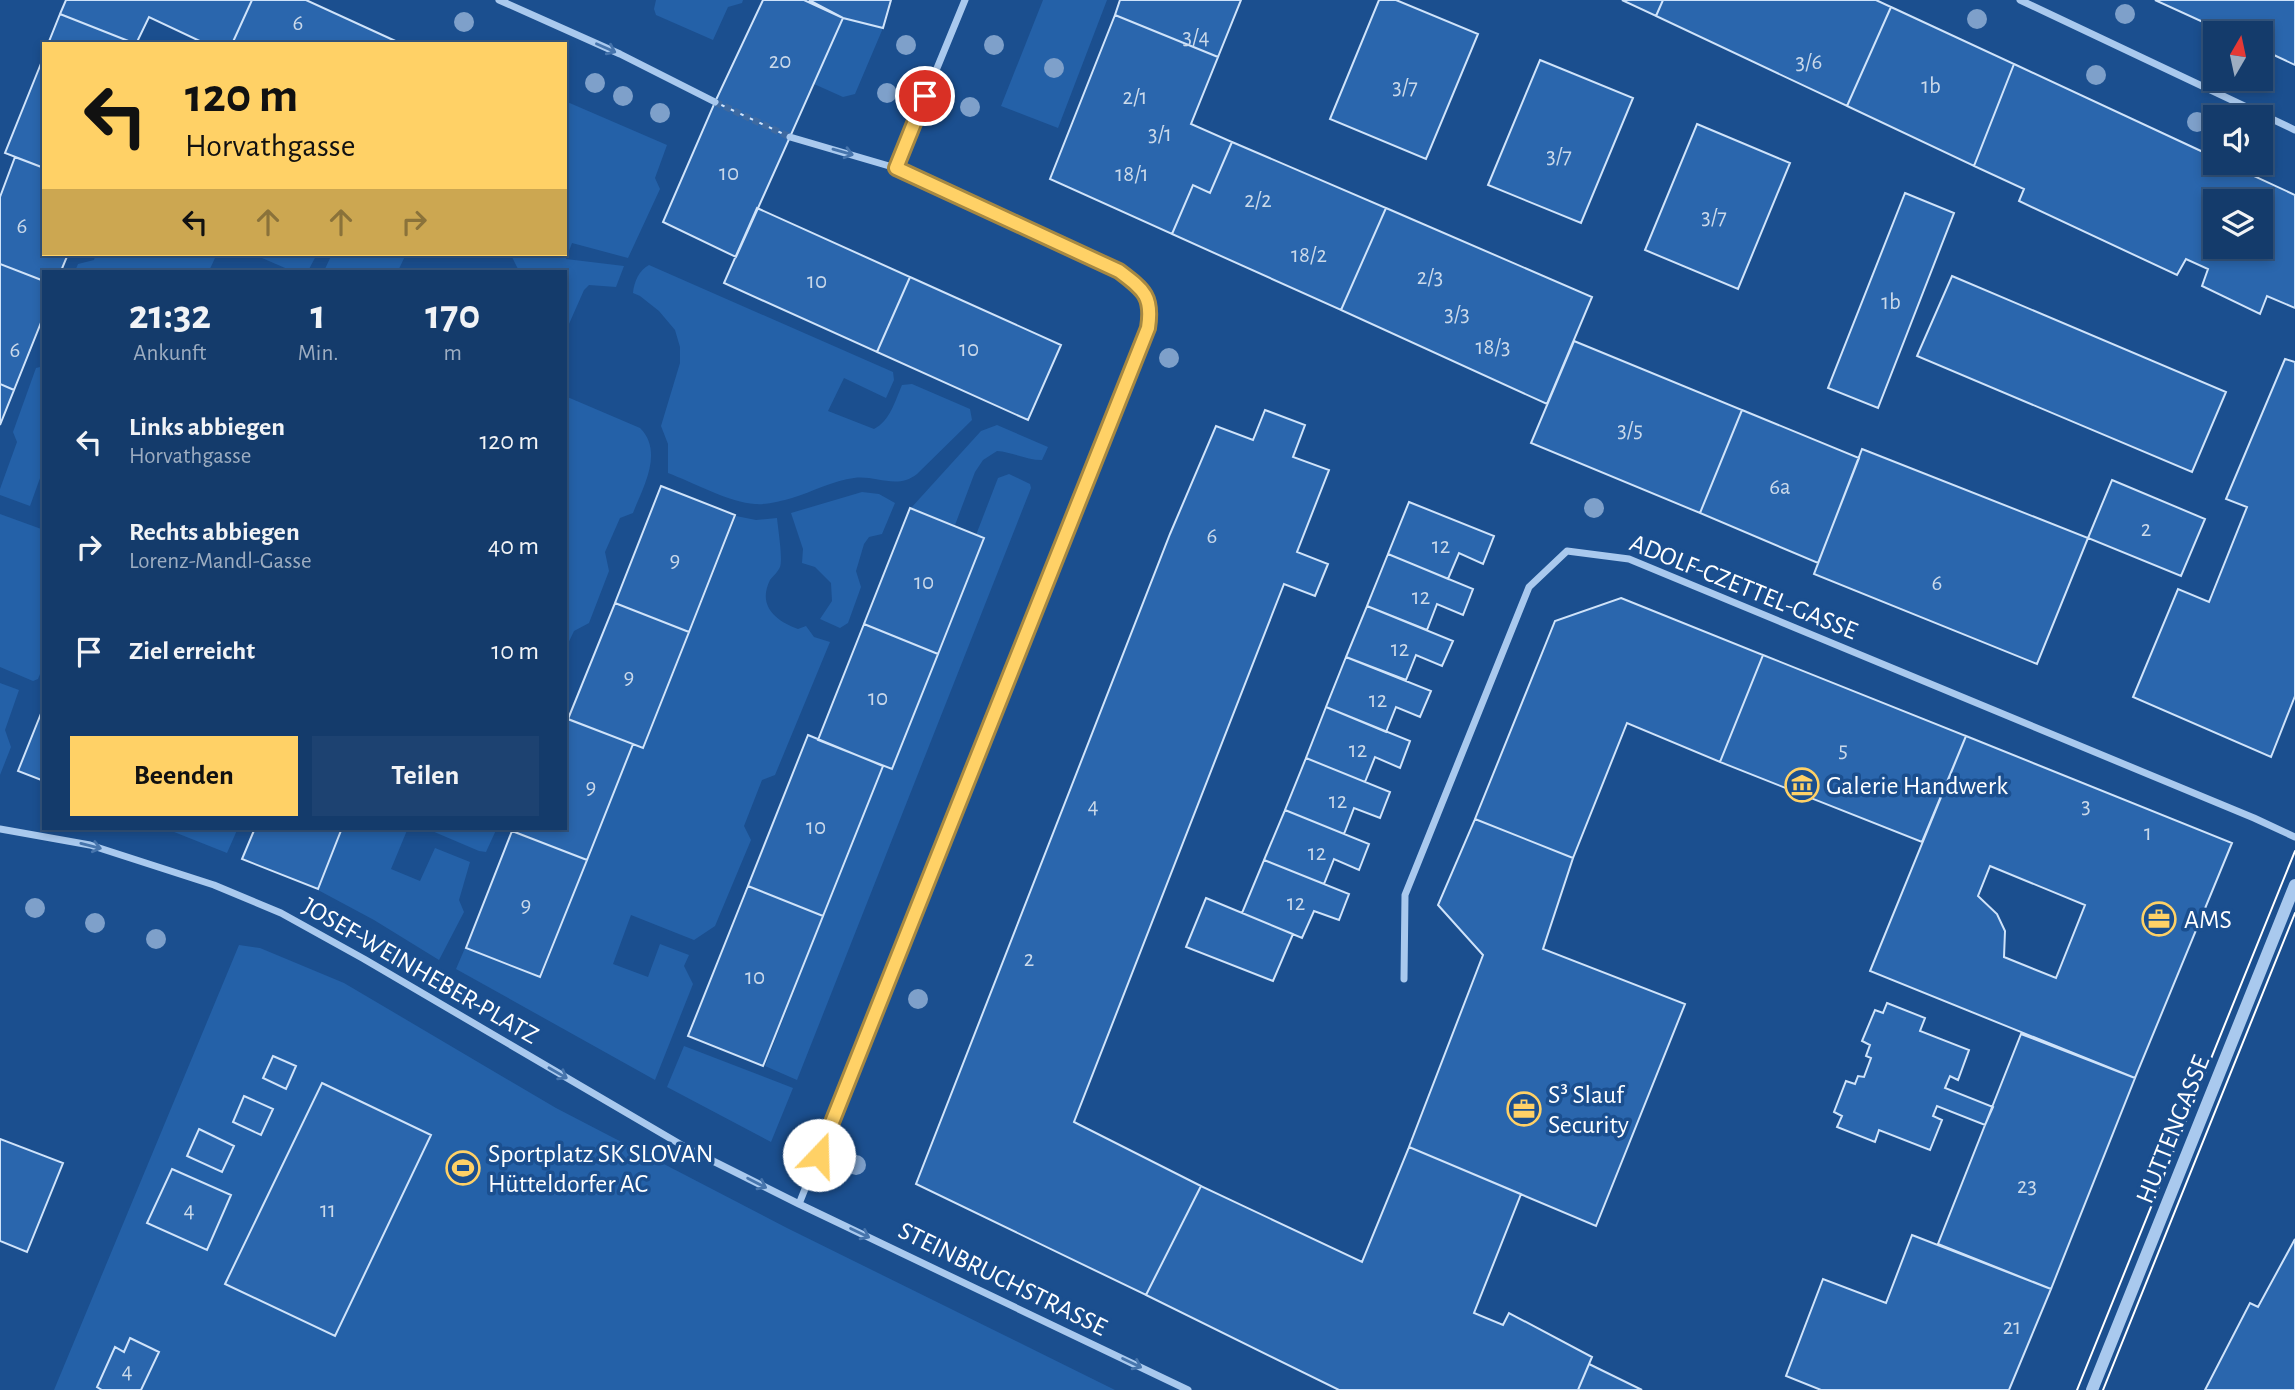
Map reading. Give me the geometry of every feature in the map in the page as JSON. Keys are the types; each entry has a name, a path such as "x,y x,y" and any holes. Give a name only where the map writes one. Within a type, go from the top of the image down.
{"street":[{"path":"499,0 620,54 715,102"},
{"path":"896,168 965,0"},
{"path":"2020,0 2295,130"},
{"path":"790,137 896,168 1119,271 1140,288 1151,307 1148,328 1098,457 799,1204"},
{"name":"ADOLF-CZETTEL-GASSE","path":"1405,979 1405,895 1529,587 1567,551 1629,559 2295,837"},
{"name":"JOSEF-WEINHEBER-PLATZ","path":"0,828 90,845 214,885 281,914 364,959 685,1147 799,1204"},
{"name":"HUTTENGASSE","path":"2092,1390 2295,885"},
{"name":"STEINBRUCHSTRASSE","path":"799,1204 1188,1390"}],"shaded area":[{"path":"656,0 743,0 742,3 728,7 713,40 656,15"},
{"path":"1043,0 1107,0 1058,128 1001,106"},
{"path":"843,18 883,28 855,94 843,97 814,84"},
{"path":"567,102 667,145 655,178 660,189 628,258 572,243 566,259 624,266 616,287 589,285 584,290 567,328 567,270 518,270 510,256 567,256"},
{"path":"95,256 215,258 209,270 75,270 78,264 94,260"},
{"path":"258,256 316,256 309,270 290,270"},
{"path":"331,256 405,256 398,270 324,270"},
{"path":"649,265 893,372 894,380 886,398 844,378 828,411 874,429 888,416 902,385 912,384 970,409 972,420 917,474 902,481 846,479 788,499 755,504 723,496 668,473 668,444 661,426 680,363 680,347 675,330 659,311 633,293 642,270"},
{"path":"42,366 42,473 30,506 0,495 0,489 17,442 13,432 36,368"},
{"path":"567,397 640,428 647,437 651,459 646,481 633,513 620,518 605,552 609,571 589,623 574,631 567,646"},
{"path":"997,425 1048,447 1042,460 997,451 983,460 975,472 955,525 911,508 981,431"},
{"path":"1009,474 1030,484 1031,488 797,1080 765,1066 882,766 892,770 984,539 976,535 998,478"},
{"path":"862,492 879,494 895,503 882,534 869,537 864,544 856,571 861,587 848,623 840,628 820,619 832,601 831,583 815,567 802,563 803,549 791,513"},
{"path":"0,514 42,529 42,669 38,679 33,681 0,667"},
{"path":"736,516 756,520 777,518 781,563 767,589 767,605 783,622 798,629 806,626 814,637 830,642 775,775 762,780 744,826 751,840 715,926 694,940 631,915 613,964 648,977 660,944 689,955 684,966 693,984 655,1080 456,969 465,948 541,978 632,745 644,748"},
{"path":"0,683 19,690 5,730 11,747 0,775"},
{"path":"169,830 237,830 227,853"},
{"path":"341,830 407,830 391,869 420,881 435,848 470,862 459,900 464,912 439,960 318,890"},
{"path":"430,830 496,830 486,852"},
{"name":"Sportplatz SK SLOVAN Hütteldorfer AC","path":"239,945 260,948 344,983 556,1108 787,1228 1115,1390 54,1390"},
{"path":"684,1046 793,1088 771,1142 667,1087"}],"building":[{"path":"66,0 252,0 233,42 202,42 149,17 137,42 131,42 60,14"},
{"path":"252,0 306,0 398,42 233,42"},
{"path":"763,0 804,0 843,18 790,137 715,102"},
{"path":"809,0 891,0 883,28 843,18"},
{"path":"1120,0 1241,0 1218,57 1115,15"},
{"path":"1379,0 1396,0 1478,34 1426,159 1330,119"},
{"path":"1622,0 1663,0 1656,16"},
{"path":"1663,0 1876,0 1891,7 1847,106 1656,16"},
{"path":"2155,0 2295,0 2295,65 2273,55 2273,21 2203,22"},
{"path":"1891,7 2014,64 1974,166 1847,106"},
{"path":"60,14 131,42 49,42"},
{"path":"1115,15 1218,57 1191,124 1232,142 1210,193 1193,185 1172,234 1050,179"},
{"path":"1540,60 1633,98 1581,223 1488,185"},
{"path":"42,61 42,167 5,153"},
{"path":"2014,64 2203,152 2203,175 2252,175 2295,195 2295,308 2267,296 2260,314 2202,286 2208,269 2186,259 2177,275 2019,201 2024,189 1974,166"},
{"path":"715,102 790,137 736,257 663,222"},
{"path":"1697,124 1790,163 1738,289 1645,250"},
{"path":"1232,142 1386,208 1341,310 1172,234 1193,185 1210,193"},
{"path":"15,157 42,167 42,256 67,256 61,270 42,270 42,280 0,264 0,197"},
{"path":"1905,193 1954,213 1878,408 1828,388"},
{"path":"757,208 910,277 877,352 724,283"},
{"path":"1386,208 1592,297 1547,404 1341,310"},
{"path":"0,264 42,280 42,320 14,390 0,384"},
{"path":"1952,276 2226,392 2192,472 1917,356"},
{"path":"910,277 1061,345 1028,420 877,352"},
{"path":"1574,341 1742,410 1700,513 1531,443"},
{"path":"2285,359 2295,362 2295,696 2271,757 2133,697 2178,589 2209,602 2247,507 2226,499"},
{"path":"0,384 14,390 0,425"},
{"path":"1265,410 1305,425 1293,457 1329,470 1297,552 1328,564 1315,596 1284,584 1074,1122 1201,1186 1146,1295 916,1184 1170,534 1216,426 1253,440"},
{"path":"1742,410 1859,458 1818,563 1700,513"},
{"path":"1862,449 2088,538 2037,664 1814,574"},
{"path":"2112,480 2205,519 2181,576 2088,538"},
{"path":"661,486 735,515 689,632 615,603"},
{"path":"1409,502 1494,536 1483,564 1459,553 1448,579 1388,554"},
{"path":"910,508 984,538 938,654 864,624"},
{"path":"1388,554 1473,589 1463,615 1437,604 1427,630 1367,606"},
{"path":"1621,598 1763,655 1720,762 1627,723 1573,858 1475,819 1555,621"},
{"path":"615,603 689,632 643,748 568,719"},
{"path":"1367,606 1453,641 1442,666 1416,655 1406,680 1346,657"},
{"path":"864,624 938,654 892,769 818,740"},
{"path":"1763,655 1966,736 1922,842 1720,762"},
{"path":"1346,657 1431,691 1420,717 1396,707 1386,732 1326,707"},
{"path":"1326,707 1410,741 1400,768 1375,757 1365,782 1306,758"},
{"path":"42,711 42,780 18,771"},
{"path":"567,719 633,744 587,860 512,831 567,830"},
{"path":"808,735 883,766 823,916 748,886"},
{"path":"1966,736 2232,843 2135,1078 1870,971","holes":["1990,866 2085,905 2056,978 2004,957 2005,931 1997,914 1978,896"]},
{"path":"1306,758 1390,792 1380,818 1354,808 1344,834 1285,810"},
{"path":"1285,810 1369,844 1359,870 1334,859 1324,884 1264,860"},
{"path":"1475,819 1573,858 1543,949 1685,1004 1596,1226 1409,1147 1483,955 1438,905"},
{"path":"254,830 341,830 318,889 242,859"},
{"path":"512,831 587,860 540,977 466,948"},
{"path":"1264,860 1349,894 1339,920 1314,911 1302,938 1242,913"},
{"path":"748,886 823,916 763,1066 688,1036"},
{"path":"1206,898 1293,934 1273,981 1186,947"},
{"path":"1887,1003 1925,1018 1920,1031 1969,1050 1958,1080 1950,1076 1945,1088 1993,1107 1985,1125 1937,1106 1933,1116 1942,1120 1930,1150 1879,1130 1875,1142 1837,1127 1842,1116 1834,1112 1846,1081 1855,1084 1858,1076 1864,1077 1871,1058 1866,1056 1870,1045 1862,1041 1875,1010 1883,1013"},
{"path":"2021,1034 2135,1078 2051,1289 1938,1244"},
{"path":"273,1056 296,1066 286,1089 263,1078"},
{"path":"322,1083 431,1135 335,1336 225,1284"},
{"path":"244,1096 273,1109 261,1135 233,1122"},
{"path":"199,1129 234,1146 222,1172 187,1156"},
{"path":"0,1139 63,1163 27,1252 0,1241"},
{"path":"1409,1147 1521,1194 1474,1313 1503,1325 1509,1313 1592,1357 1578,1390 1339,1390 1146,1295 1201,1186 1362,1262"},
{"path":"172,1169 231,1195 207,1250 147,1223"},
{"path":"1912,1235 2051,1289 2009,1390 1821,1390 1786,1376 1823,1279 1886,1303"},
{"path":"2295,1239 2295,1390 2205,1390 2250,1303 2258,1307"},
{"path":"130,1338 159,1352 141,1390 102,1390 97,1387 115,1347 124,1352"},
{"path":"1589,1364 1642,1390 1578,1390"}],"tunnel":[{"path":"715,102 790,137"}],"tram line":[{"path":"2077,1390 2295,851"},
{"path":"2103,1390 2295,913"}],"place":[{"name":"Galerie Handwerk","path":"1802,785"},
{"name":"AMS","path":"2159,919"},
{"name":"S³ Slauf Security","path":"1524,1109"},
{"name":"Sportplatz SK SLOVAN Hütteldorfer AC","path":"463,1168"}],"route":[{"path":"819,1155 1098,457 1148,328 1151,307 1140,288 1119,271 896,168 925,96"}]}
